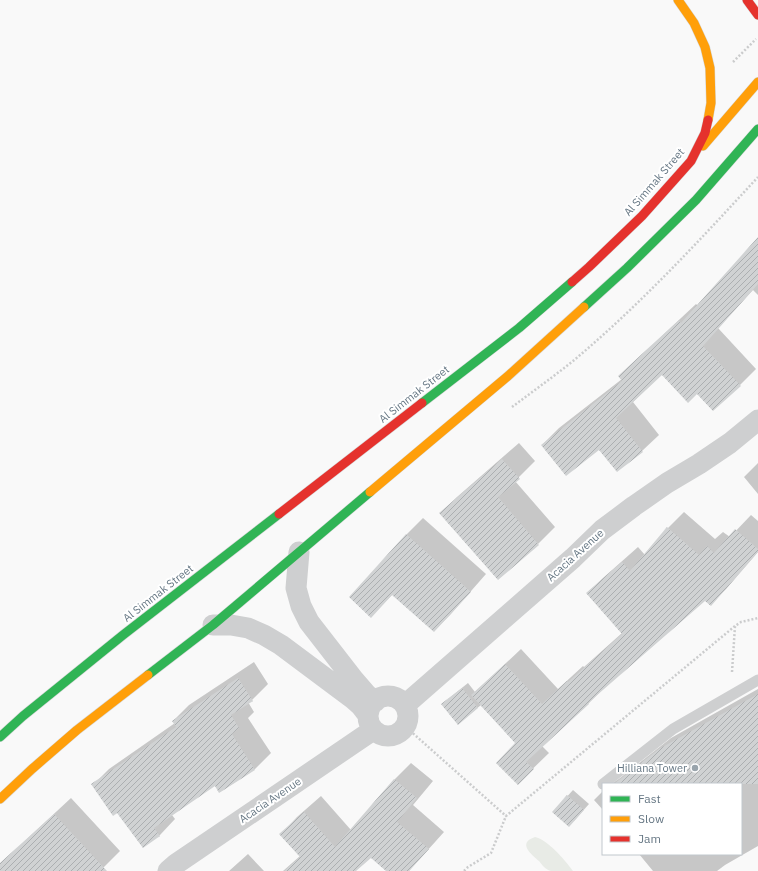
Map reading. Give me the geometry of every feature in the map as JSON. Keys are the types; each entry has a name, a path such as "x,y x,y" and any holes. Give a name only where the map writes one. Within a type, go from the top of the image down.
{"street":[{"name":"Al Simmak Street","path":"0,737 23,716 123,635 519,328 589,267 642,216 691,161 705,133 711,104 710,68 705,47 694,23 678,0"},
{"path":"746,0 758,15"},
{"path":"691,161 758,82"},
{"path":"0,800 32,769 77,730 213,625 508,376 627,268 696,200 758,129"},
{"name":"Acacia Avenue","path":"405,705 567,563 602,530 634,506 730,443 758,420"},
{"path":"299,552 296,588 301,606 309,622 360,688 372,715 382,735 392,736 402,731 405,727 408,716 405,705 399,699 391,696 383,697 372,715"},
{"path":"213,625 231,625 248,628 264,635 281,645 352,698 372,715"},
{"name":"Acacia Avenue","path":"168,871 372,715"}],"lane":[{"path":"604,783 673,729 758,680"}],"path":[{"path":"710,68 725,70 758,37"},
{"path":"464,871 491,853 506,816 735,626 741,622 758,618"},
{"path":"731,695 735,626"},
{"path":"405,727 506,816"}],"shaded area":[{"path":"535,837 551,846 573,871 547,870 527,849 527,842"}],"building":[{"path":"758,237 758,284 703,346 741,386 713,411 697,394 688,403 662,375 616,418 643,452 617,472 599,450 566,476 541,445 622,381 618,376 679,320 681,323"},
{"path":"502,459 520,479 498,497 539,545 498,580 439,513"},
{"path":"667,527 699,555 707,546 714,553 735,529 758,549 758,552 711,606 705,601 588,703 589,704 526,762 534,769 518,785 496,763 515,743 471,695 505,664 542,704 567,681 568,682 622,634 586,593 622,562 630,571"},
{"path":"406,534 471,592 434,632 392,595 371,618 349,597"},
{"path":"238,678 253,701 231,715 239,728 232,734 255,770 219,793 215,786 154,828 160,836 143,848 117,813 113,816 91,784 176,727 172,721"},
{"path":"462,688 478,708 458,725 441,704"},
{"name":"Hilliana Tower","path":"758,694 758,784 615,783 659,749"},
{"path":"394,779 417,798 397,822 429,849 409,871 386,871 371,858 356,871 284,871 300,857 279,834 304,812 335,847"},
{"path":"567,795 584,810 569,827 552,812"},
{"path":"54,814 107,871 0,871 0,863"}],"traffic: fast":[{"path":"584,307 627,268 696,200 758,129"},
{"path":"422,403 519,328 572,282"},
{"path":"148,675 213,625 370,492"},
{"path":"0,737 23,716 123,635 279,514"}],"traffic: slow":[{"path":"678,0 694,23 705,47 710,68 711,103 708,120"},
{"path":"703,146 758,82"},
{"path":"370,492 508,376 584,307"},
{"path":"0,799 77,730 148,675"}],"traffic: jam":[{"path":"747,0 758,15"},
{"path":"572,282 642,216 691,161 705,133 708,120"},
{"path":"279,514 422,403"}],"place":[{"name":"Hilliana Tower","path":"695,768"}]}
